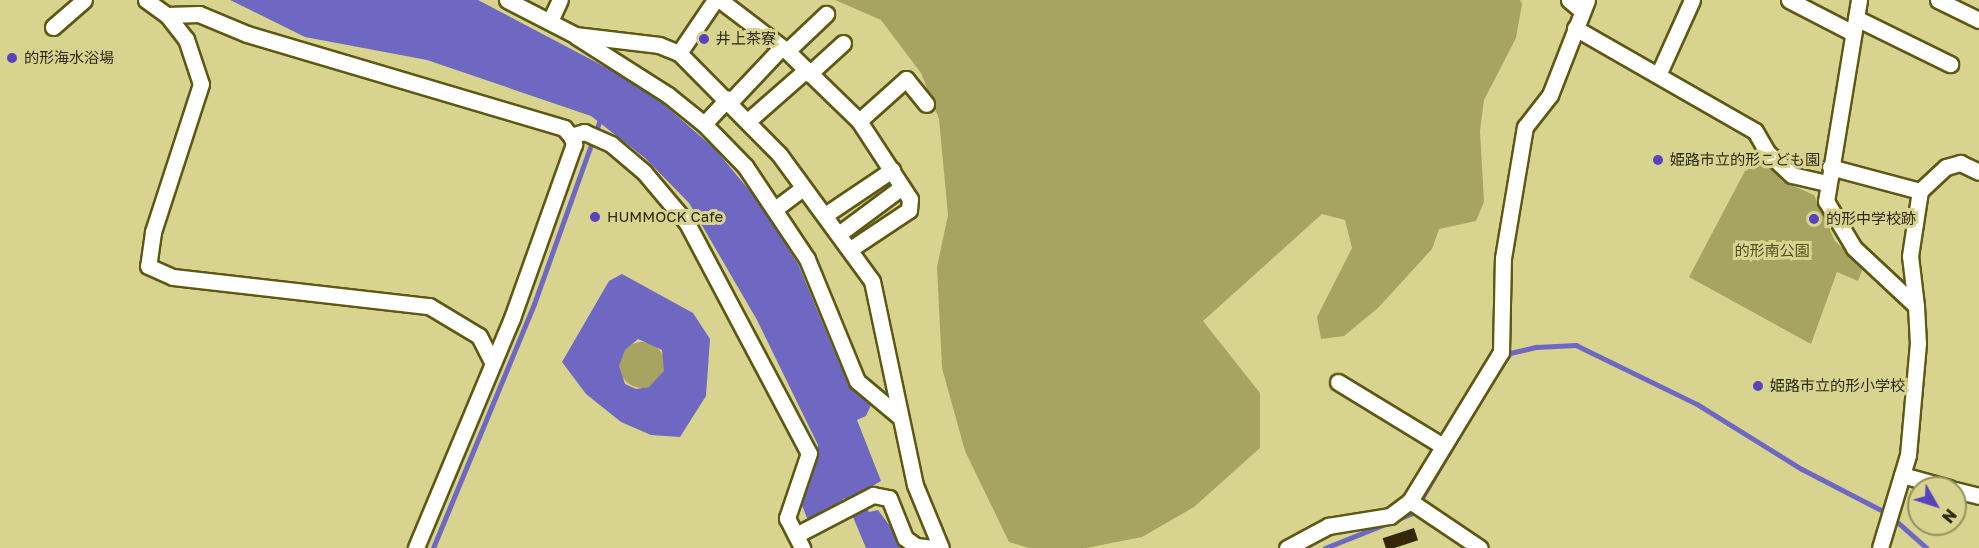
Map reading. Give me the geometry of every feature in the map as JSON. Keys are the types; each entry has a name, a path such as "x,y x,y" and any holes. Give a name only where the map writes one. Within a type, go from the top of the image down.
{"street":[{"path":"53,27 84,0"},
{"path":"146,0 167,15 186,39 201,84 153,232 148,266 173,277 429,306 479,336 493,363"},
{"path":"507,0 575,35 704,124 745,166 807,259 857,381 900,417"},
{"path":"550,21 560,0"},
{"path":"680,53 715,0"},
{"path":"720,0 783,50 859,122 910,199 909,210 852,248"},
{"path":"1659,73 1692,0"},
{"path":"1789,0 1853,33"},
{"path":"1859,0 1827,183 1826,201 1840,230 1916,306"},
{"path":"1938,0 1979,20"},
{"path":"1287,548 1328,526 1390,516 1410,501 1501,352 1503,258 1515,172 1526,126 1550,95 1575,28 1579,3"},
{"path":"167,15 199,14 247,34 564,128 571,136 574,144 542,237 493,363 416,548"},
{"path":"704,124 783,50 826,14"},
{"path":"1856,18 1950,64"},
{"path":"1575,28 1659,73 1755,131 1767,152 1792,174 1827,183"},
{"path":"575,35 659,45 680,53 749,120 802,189 852,248 872,281 915,485 941,548"},
{"path":"749,120 843,43"},
{"path":"859,122 906,79 926,104"},
{"path":"571,136 584,132 611,144 644,172 687,223 809,453 787,518 799,542 873,495 889,498 905,538 916,546 936,548"},
{"path":"1880,548 1902,475 1918,343 1910,256 1920,191 1946,166 1960,163 1979,172"},
{"path":"1830,167 1920,191"},
{"path":"825,215 892,170"},
{"path":"840,233 902,187"},
{"path":"775,209 802,189"},
{"path":"1338,382 1443,446"},
{"path":"1902,475 1907,476"},
{"path":"1410,501 1479,548"}],"green space":[{"path":"835,0 1520,0 1522,4 1516,38 1484,100 1480,131 1484,202 1476,221 1439,229 1432,249 1378,308 1344,336 1321,339 1317,317 1352,248 1345,220 1322,214 1203,321 1260,393 1260,448 1194,507 1142,537 1086,548 1029,548 1009,542 965,451 942,368 937,267 948,215 939,119 921,73 881,20"},
{"name":"的形南公園","path":"1756,150 1782,181 1814,195 1835,241 1863,268 1858,281 1837,272 1811,344 1689,277"},
{"path":"642,342 658,349 665,365 658,381 642,388 626,381 619,365 626,349"}],"shaded area":[{"path":"230,0 478,0 645,88 715,149 759,202 798,264 848,384 872,403 866,416 857,420 881,481 859,494 869,512 878,510 906,548 866,548 845,498 838,503 840,510 809,523 799,498 818,445 757,320 689,203 645,158 591,116 427,60 305,37"},
{"path":"622,274 693,313 710,339 706,396 680,437 651,435 621,422 586,394 562,362 609,281","holes":["638,339 662,350 664,371 649,387 636,389 625,384 619,366 625,350"]}],"building":[{"path":"1414,528 1418,540 1395,548 1386,548 1383,538"}],"waterway":[{"path":"433,548 534,304 601,117"},
{"path":"1487,388 1510,353 1536,347 1576,345 1697,404 1802,469 1887,513"},
{"path":"1325,548 1413,513 1478,403"},
{"path":"1893,518 1927,548"}],"place":[{"name":"井上茶寮","path":"704,39"},
{"name":"的形海水浴場","path":"12,58"},
{"name":"姫路市立的形こども園","path":"1658,160"},
{"name":"HUMMOCK Cafe","path":"595,217"},
{"name":"的形中学校跡","path":"1814,219"},
{"name":"姫路市立的形小学校","path":"1758,386"}]}
